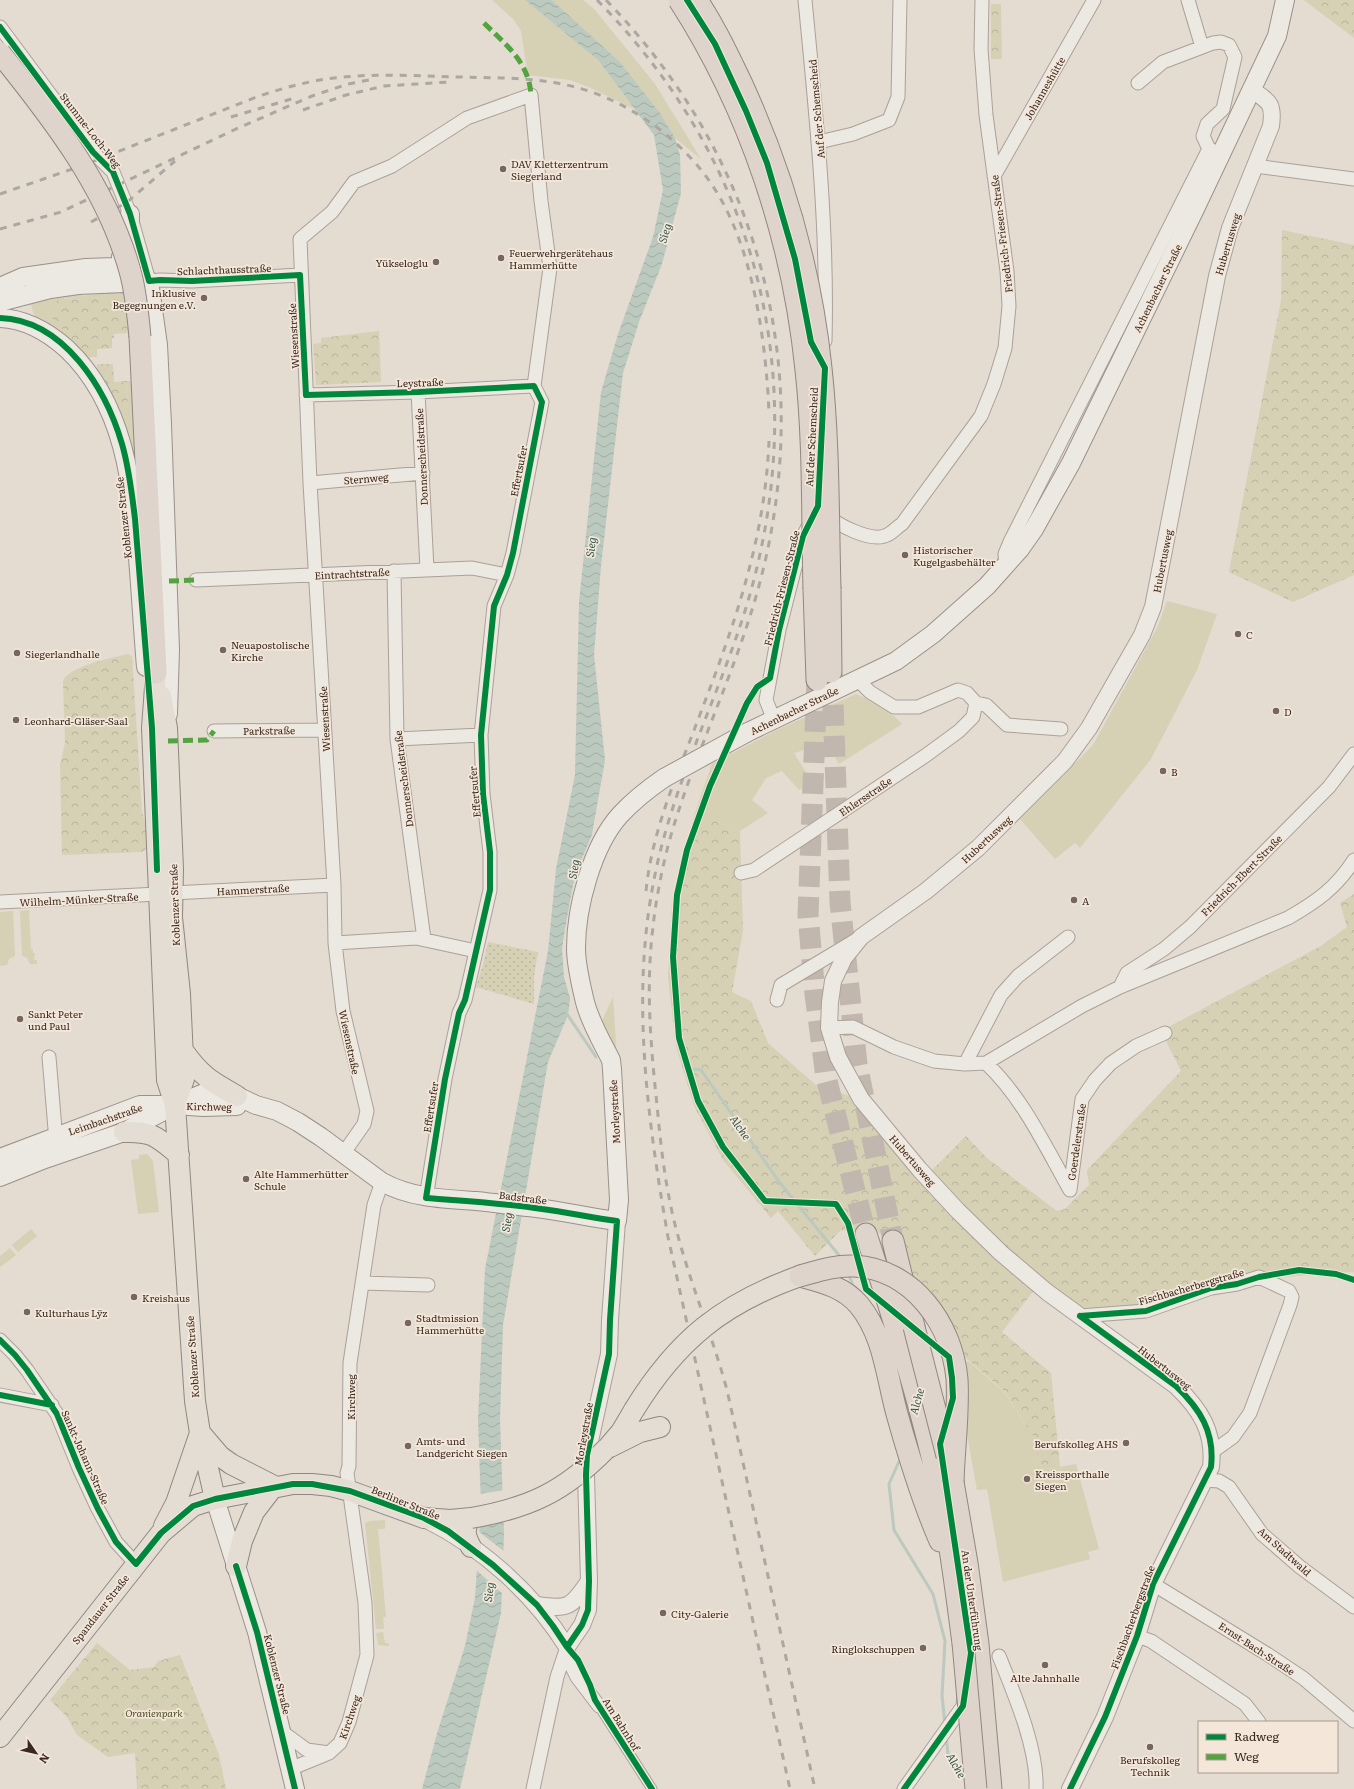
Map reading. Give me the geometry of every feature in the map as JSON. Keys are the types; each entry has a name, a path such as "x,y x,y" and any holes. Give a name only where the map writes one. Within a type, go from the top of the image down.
{"highway":[{"path":"679,0 707,47 739,114 756,155 772,204 792,282 801,333 810,413 822,589"},
{"path":"697,0 721,40 753,108 770,150 789,207 807,279 821,368 825,412 822,589 824,676"},
{"path":"0,53 31,91 72,148 111,218 130,271 137,305 140,337 156,673"},
{"path":"866,1234 891,1311 928,1441 939,1488 964,1650 976,1789"},
{"path":"893,1241 953,1482 967,1563 978,1644 991,1789"},
{"path":"800,1276 839,1267 868,1268 882,1272 908,1286 938,1317 951,1348 957,1379 953,1482"},
{"path":"800,1276 825,1282 850,1296 866,1315 876,1333 897,1412 925,1506 952,1567"}],"main road":[{"name":"Achenbacher Straße","path":"584,998 578,970 577,929 591,870 608,832 619,816 632,803 664,778 748,732 896,661 933,634 988,586 1034,529 1071,463 1215,152 1252,90 1277,36 1285,0"},
{"path":"113,267 122,255 128,242 130,214"},
{"path":"0,287 23,277 50,272 113,267 130,269 149,281"},
{"path":"32,325 26,311 26,294 37,280 50,272"},
{"path":"0,302 26,294 78,285 149,281"},
{"name":"Koblenzer Straße","path":"149,281 158,345 170,650 159,728"},
{"name":"Koblenzer Straße","path":"0,318 16,320 32,325 55,338 90,376 114,419 122,444 132,489 159,728"},
{"name":"Koblenzer Straße","path":"156,673 165,894 167,1080 175,1105 194,1388 200,1432 215,1498 257,1632 295,1789"},
{"name":"Koblenzer Straße","path":"165,894 184,1079 175,1105"},
{"name":"Morleystraße","path":"584,998 611,1060 618,1193 617,1221"},
{"path":"182,1049 202,1074 237,1096"},
{"name":"Kirchweg","path":"175,1105 204,1094 237,1096 256,1105 277,1111 298,1122 382,1182"},
{"name":"Kirchweg","path":"175,1105 203,1107 256,1105"},
{"name":"Leimbachstraße","path":"0,1177 124,1132 175,1105"},
{"name":"Leimbachstraße","path":"0,1158 140,1106 175,1105"},
{"path":"124,1132 137,1132 155,1135 179,1155"},
{"name":"Leimbachstraße","path":"58,1136 64,1153"},
{"name":"Badstraße","path":"382,1182 389,1186 426,1198 537,1208 617,1221"},
{"path":"424,1518 450,1520 493,1515 535,1501 573,1479 606,1449 621,1432 657,1376 684,1344 710,1322 744,1300 774,1285 800,1276"},
{"path":"606,1449 640,1432 660,1427"},
{"path":"200,1432 220,1456 231,1464 274,1486 254,1512 242,1541 236,1566"},
{"path":"161,1533 176,1503 200,1432"},
{"name":"Berliner Straße","path":"215,1498 274,1486 312,1484 331,1486 350,1491 424,1518"},
{"name":"Spandauer Straße","path":"0,1737 161,1533 193,1506 215,1498"},
{"path":"471,1518 465,1528 465,1534 471,1547"}],"street":[{"name":"Auf der Schemscheid","path":"805,0 819,142 824,215 826,310 818,506"},
{"path":"819,142 853,134 889,120 898,98 900,0"},
{"name":"Friedrich-Friesen-Straße","path":"774,720 766,700 779,630 803,536 818,506 833,521 873,538 886,536 902,524 981,416 994,384 1005,348 1009,306 1007,272 986,115 982,49 982,0"},
{"name":"Johanneshütte","path":"994,176 1094,0"},
{"path":"1188,0 1202,47"},
{"name":"Stumme-Loch-Weg","path":"0,27 93,152 113,172 130,214 149,281"},
{"path":"1138,83 1163,62 1190,53 1202,47 1221,42 1229,45 1235,57 1223,109 1207,124 1203,136 1215,152"},
{"name":"Hubertusweg","path":"777,1000 781,985 861,937 926,891 978,848 1066,761 1089,728 1142,635 1153,608 1217,276 1230,228 1271,126 1273,111 1266,99 1252,90"},
{"path":"300,275 300,240 332,212 354,182 392,166 467,118 531,95 541,201 550,268 534,386"},
{"path":"1255,166 1354,179"},
{"name":"Schlachthausstraße","path":"149,281 192,281 300,275"},
{"name":"Wiesenstraße","path":"300,275 310,483 334,885 336,943 344,1016 367,1111 364,1124 343,1154"},
{"name":"Leystraße","path":"306,395 418,392 534,386"},
{"name":"Effertsufer","path":"426,1198 445,1079 459,1013 465,1000 490,890 490,852 483,794 481,735 494,606 507,575 513,553 542,402 534,386"},
{"name":"Donnerscheidstraße","path":"418,392 427,569"},
{"name":"Sternweg","path":"310,483 423,473"},
{"name":"Eintrachtstraße","path":"196,580 394,570 472,568 507,575"},
{"name":"Donnerscheidstraße","path":"394,570 397,739 424,939"},
{"path":"857,679 870,692 894,707 918,707 958,690 967,693 976,704 986,705 1007,725 1061,729"},
{"name":"Ehlersstraße","path":"741,873 754,870 925,756 959,731 973,717 976,704"},
{"name":"Parkstraße","path":"214,731 324,730"},
{"path":"397,739 481,735"},
{"name":"Friedrich-Ebert-Straße","path":"1120,987 1127,973 1164,950 1190,927 1329,787 1354,754"},
{"path":"829,1028 853,1027 894,1047 934,1061 965,1064 986,1063 1082,1006 1120,987 1288,918 1313,903 1334,886 1354,860"},
{"name":"Hammerstraße","path":"165,894 334,885"},
{"name":"Wilhelm-Münker-Straße","path":"0,902 165,894"},
{"name":"Hubertusweg","path":"861,937 844,958 833,981 830,1002 829,1028 838,1057 861,1099 920,1170 992,1245 1047,1292 1176,1386 1189,1398 1201,1414 1209,1434 1212,1452"},
{"path":"965,1064 1001,995 1018,976 1068,937"},
{"path":"336,943 416,938 476,951"},
{"name":"Goerdelerstraße","path":"986,1063 1003,1078 1030,1118 1070,1190 1082,1099 1094,1080 1111,1063 1136,1046 1165,1033"},
{"path":"49,1057 55,1129 58,1136"},
{"name":"Kirchweg","path":"290,1769 329,1753 340,1743 349,1722 366,1655 365,1603 347,1473 349,1466 350,1363 374,1205 382,1182"},
{"name":"Morleystraße","path":"532,1789 557,1677 567,1647 582,1625 588,1610 587,1455 609,1354 617,1221"},
{"name":"Fischbacherbergstraße","path":"1070,1789 1105,1717 1137,1636 1153,1584 1211,1466 1212,1452 1234,1437 1250,1413 1292,1297 1289,1291 1259,1277 1237,1284 1211,1288 1146,1311 1080,1316"},
{"path":"362,1283 428,1285"},
{"name":"Sankt-Johann-Straße","path":"0,1340 15,1355 52,1405 61,1421 79,1468 98,1509 116,1542 136,1564"},
{"path":"0,1395 52,1405"},
{"name":"An der Unterführung","path":"904,1789 963,1706 971,1653 940,1444 952,1398"},
{"name":"Am Stadtwald","path":"1204,1480 1219,1481 1229,1487 1262,1534 1300,1567 1354,1607"},
{"name":"Berliner Straße","path":"424,1518 448,1531 471,1547 510,1580 536,1605 553,1626 567,1647"},
{"path":"536,1605 555,1608 571,1604 579,1597 589,1581"},
{"name":"Ernst-Bach-Straße","path":"1153,1584 1267,1654 1303,1678 1354,1721"},
{"name":"Fischbacherbergstraße","path":"1137,1636 1151,1641 1245,1704 1258,1721"},
{"name":"Am Bahnhof","path":"567,1647 578,1660 597,1703 652,1789"},
{"path":"999,1656 1015,1696 1035,1763 1036,1789"},
{"path":"281,1731 307,1750 329,1753"}],"green space":[{"path":"492,0 525,0 598,60 634,109 591,88 570,80 528,75 521,31 514,20"},
{"path":"552,0 583,0 595,10 655,84 701,159 675,138 660,113 620,62"},
{"path":"1304,0 1354,0 1354,38"},
{"path":"991,4 1001,4 1002,59 991,59"},
{"path":"1282,230 1354,245 1354,575 1293,602 1229,572 1281,300"},
{"path":"123,291 130,333 114,334 114,338 112,338 112,348 97,349 97,352 86,351 79,346 50,316 52,307 56,301 61,299 78,299 89,295"},
{"path":"78,293 84,296 89,295 81,299 65,298 59,325 86,351 97,352 97,357 90,357 91,368 128,410 127,381 134,381 140,513 127,442 34,315 30,302 52,294"},
{"path":"379,331 381,382 316,385 313,344 321,343 321,338"},
{"path":"97,364 113,364 114,382 127,381 128,410 120,419 91,368 97,367"},
{"path":"1167,601 1217,614 1197,670 1151,759 1080,848 1075,843 1055,859 1020,819 1093,745 1158,626"},
{"path":"128,654 132,656 142,812 146,826 146,849 142,852 62,855 60,765 65,743 63,681 73,671 82,667 102,660"},
{"path":"856,694 884,706 902,724 839,764 825,741 811,748 794,753 812,782 799,790 782,771 766,778 752,800 768,813 740,831 695,813 712,764 777,730"},
{"path":"695,813 740,831 743,931 732,992 751,1001 768,1043 816,1085 868,1102 931,1171 966,1136 987,1158 1057,1211 1065,1209 1089,1185 1087,1170 1181,1071 1161,1031 1321,946 1347,927 1340,903 1354,894 1354,1272 1243,1280 1097,1324 1034,1290 1002,1332 1051,1373 1060,1467 1042,1470 1033,1436 1005,1392 966,1358 950,1322 913,1276 902,1235 841,1230 815,1256 778,1211 771,1218 723,1160 694,1106 676,1046 668,977 672,904"},
{"path":"29,910 31,949 33,949 33,953 35,953 34,960 37,960 37,964 30,964 27,958 22,955 20,911"},
{"path":"13,911 15,956 9,959 7,965 0,966 0,912"},
{"path":"488,942 538,952 534,976 534,1004 476,987"},
{"path":"613,997 617,1059 601,1023"},
{"path":"147,1154 153,1161 159,1212 138,1214 131,1160 139,1159 139,1155"},
{"path":"31,1229 37,1236 18,1252 12,1245"},
{"path":"10,1248 16,1255 0,1267 0,1256"},
{"name":"Kreissporthalle Siegen","path":"968,1361 1005,1393 1033,1436 1042,1470 1076,1464 1099,1549 1088,1552 1090,1559 1003,1582 987,1489 977,1490 963,1412 959,1367"},
{"path":"385,1520 385,1529 378,1529 386,1617 383,1617 384,1629 376,1629 365,1523 370,1521"},
{"path":"383,1632 385,1643 389,1643 389,1646 378,1645 376,1633"},
{"name":"Oranienpark","path":"97,1643 130,1670 154,1667 158,1661 180,1655 219,1755 226,1789 137,1789 135,1753 108,1757 77,1735 67,1717 50,1700"}],"water":[{"name":"Sieg","path":"525,0 552,0 620,62 660,113 675,138 680,155 681,193 662,264 639,322 623,373 601,566 594,655 605,760 591,840 568,1015 548,1062 503,1325 500,1420 504,1534 501,1613 460,1789 422,1789 438,1730 465,1646 475,1598 481,1506 478,1419 485,1269 548,951 556,869 575,775 579,602 601,392 618,334 653,237 663,190 654,135 598,60"}],"pier":[{"path":"594,830 578,962 571,1002 564,977 562,949 573,885 580,863"},
{"path":"505,1490 506,1519 478,1525 479,1494"},
{"path":"478,1531 505,1552 503,1594 475,1569"}],"waterway":[{"name":"Alche","path":"567,1014 596,1057"},
{"name":"Alche","path":"694,1069 701,1070 780,1183 842,1259"},
{"name":"Alche","path":"848,1273 854,1288"},
{"name":"Alche","path":"876,1313 885,1322"},
{"name":"Alche","path":"901,1457 889,1484 894,1530 933,1594 945,1641 942,1696 945,1724"},
{"name":"Alche","path":"946,1736 948,1754 966,1781"}],"tunnel":[{"path":"832,674 840,902 857,1064 893,1241"},
{"path":"817,680 808,915 815,994 826,1077 866,1234"}],"railway":[{"path":"597,0 654,65 699,135 735,208 759,284 772,364 774,445 765,528 745,611 670,815 661,850 653,885 647,929 643,973 643,1017 649,1106 654,1150 668,1237 790,1789"},
{"path":"606,0 662,65 707,135 742,209 766,286 779,366 781,447 772,530 751,613 698,756 669,842 663,865 653,924 650,957 649,999 651,1042 664,1171 670,1204 690,1275 727,1390 815,1789"},
{"path":"0,194 84,165 259,96 315,81 349,76 380,75 517,79 546,81 586,90 619,104 659,129 676,143 690,158 716,191 729,215 740,242 756,299 765,357 769,413"},
{"path":"0,229 61,212 236,129 312,96 348,84 369,80"},
{"path":"303,110 346,95 384,86 449,82"},
{"path":"231,117 298,97"},
{"path":"91,222 126,203 175,161"},
{"path":"646,891 654,846 667,802 712,683 746,582 761,513 769,441"}],"marked path":[{"path":"484,23 508,47 521,64 526,73 531,95"},
{"path":"169,581 196,580"},
{"path":"168,741 207,740 214,731"}],"cycle path":[{"path":"687,0 715,44 746,111 767,163 795,259 811,342 825,368 818,506 803,536 779,630 770,678 757,687 747,703 710,786 687,850 677,895 673,957 679,1038 698,1101 723,1147 765,1201 836,1204 848,1223 866,1289 949,1357 953,1398 940,1444 971,1653 963,1706 904,1789"},
{"path":"0,27 93,152 113,172 130,214 149,281 192,281 300,275 306,395 418,392 534,386 542,402 513,553 507,575 494,606 481,735 483,794 490,852 490,890 465,1000 459,1013 445,1079 426,1198 513,1205 617,1221 609,1354 587,1455 588,1610 582,1625 567,1647"},
{"path":"0,318 23,322 44,331 63,344 79,361 93,380 115,423 122,444 128,471 135,519 152,728 157,870"},
{"path":"1080,1316 1146,1311 1211,1288 1237,1284 1259,1277 1299,1270 1336,1274 1354,1280"},
{"path":"1070,1789 1105,1717 1137,1636 1153,1584 1211,1467 1212,1454 1211,1443 1204,1422 1185,1395 1176,1386 1080,1316"},
{"path":"0,1340 27,1370 57,1414 98,1509 116,1542 136,1564 161,1533 193,1506 215,1499 293,1484 312,1484 350,1491 424,1518 448,1531 493,1565 537,1605 578,1660 590,1685 595,1700 652,1789"},
{"path":"0,1395 52,1405"},
{"path":"236,1566 257,1632 295,1789"}],"place":[{"name":"DAV Kletterzentrum Siegerland","path":"503,169"},
{"name":"Feuerwehrgerätehaus Hammerhütte","path":"501,258"},
{"name":"Yükseloglu","path":"436,262"},
{"name":"Inklusive Begegnungen e.V.","path":"204,298"},
{"name":"Historischer Kugelgasbehälter","path":"905,555"},
{"name":"C","path":"1238,634"},
{"name":"Neuapostolische Kirche","path":"223,650"},
{"name":"Siegerlandhalle","path":"17,653"},
{"name":"D","path":"1276,711"},
{"name":"Leonhard-Gläser-Saal","path":"16,720"},
{"name":"B","path":"1163,771"},
{"name":"A","path":"1074,900"},
{"name":"Sankt Peter und Paul","path":"20,1019"},
{"name":"Alte Hammerhütter Schule","path":"246,1179"},
{"name":"Kreishaus","path":"134,1297"},
{"name":"Kulturhaus Lÿz","path":"27,1312"},
{"name":"Stadtmission Hammerhütte","path":"408,1323"},
{"name":"Berufskolleg AHS","path":"1126,1443"},
{"name":"Amts- und Landgericht Siegen","path":"408,1446"},
{"name":"Kreissporthalle Siegen","path":"1027,1479"},
{"name":"City-Galerie","path":"663,1613"},
{"name":"Ringlokschuppen","path":"923,1648"},
{"name":"Alte Jahnhalle","path":"1045,1665"},
{"name":"Berufskolleg Technik","path":"1150,1747"}]}
